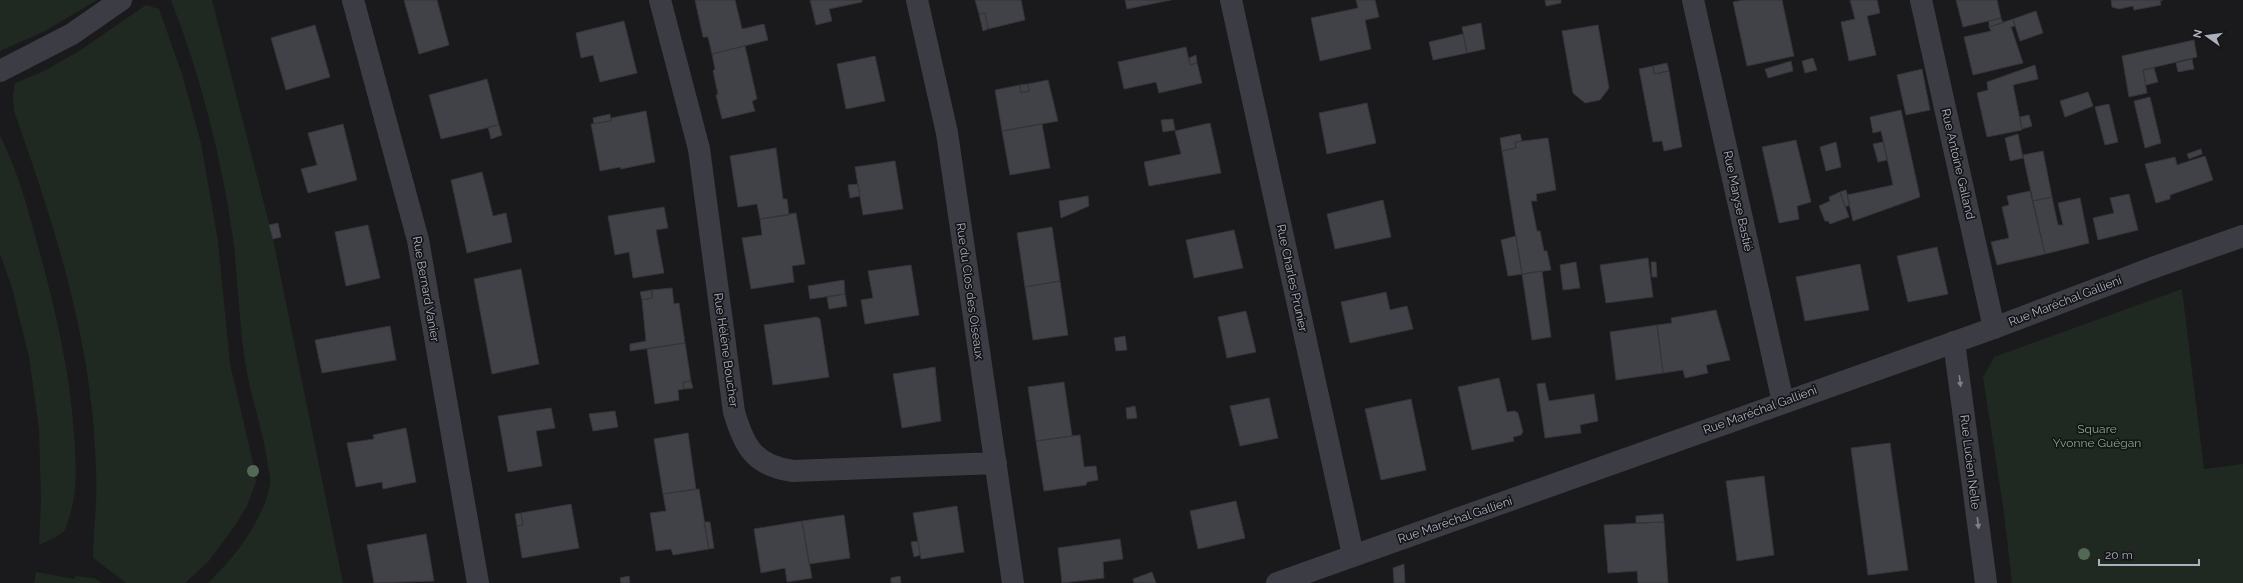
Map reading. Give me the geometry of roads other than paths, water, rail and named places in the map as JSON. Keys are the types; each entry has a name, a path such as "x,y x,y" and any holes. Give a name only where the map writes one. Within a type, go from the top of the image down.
{"street":[{"path":"0,71 72,34 98,6 121,0"},
{"name":"Rue Bernard Vanier","path":"353,0 418,240 478,583"},
{"name":"Rue Hélène Boucher","path":"660,0 699,149 734,412 742,438 752,452 778,469 793,471 996,463"},
{"name":"Rue du Clos des Oiseaux","path":"918,0 947,133 1013,583"},
{"name":"Rue Charles Prunier","path":"1231,0 1353,555"},
{"name":"Rue Maryse Bastié","path":"1693,0 1782,402"},
{"name":"Rue Antoine Galland","path":"1921,0 1994,328"},
{"name":"Rue Maréchal Gallieni","path":"1277,583 1782,402 1994,328 2152,268 2243,236"},
{"name":"Rue Lucien Nelle","path":"1954,342 1986,583"}],"park label":[{"name":"Square Yvonne Guégan","path":"2097,436"}]}
